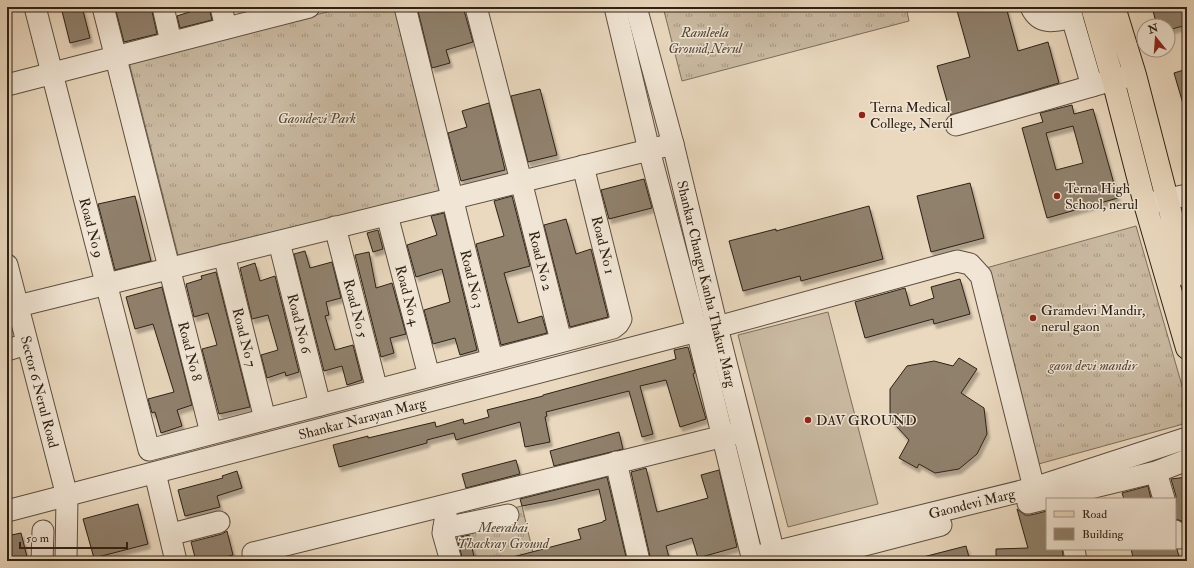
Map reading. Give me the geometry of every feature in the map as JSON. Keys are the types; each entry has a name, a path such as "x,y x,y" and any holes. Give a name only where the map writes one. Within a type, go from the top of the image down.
{"main road":[{"path":"1092,7 1113,80 1145,204 1187,348"},
{"path":"1114,7 1135,75 1177,196 1187,276"}],"street":[{"name":"Road No 9","path":"34,7 149,450 211,433"},
{"name":"Road No 8","path":"103,7 211,433"},
{"path":"162,7 171,42"},
{"path":"221,7 226,28"},
{"path":"7,85 226,28 281,11 309,7"},
{"name":"Road No 3","path":"405,7 492,360"},
{"name":"Road No 2","path":"476,7 561,341"},
{"name":"Shankar Changu Kanha Thakur Marg","path":"615,7 649,150 742,431 775,556"},
{"name":"Shankar Changu Kanha Thakur Marg","path":"636,7 673,144 707,329 722,436 749,560"},
{"path":"1031,7 1033,12 1040,19 1046,21 1055,21 1071,12 1092,86"},
{"path":"956,125 1135,75"},
{"path":"18,306 673,144"},
{"name":"Road No 1","path":"561,341 614,328 621,318 583,166"},
{"path":"1145,204 1177,196"},
{"name":"Road No 4","path":"387,215 429,376"},
{"name":"Road No 5","path":"335,228 377,390"},
{"name":"Road No 6","path":"278,242 320,405"},
{"name":"Road No 7","path":"224,255 265,419"},
{"name":"Shankar Narayan Marg","path":"7,511 67,496 160,480 957,261 970,264 981,276 1034,488"},
{"name":"Sector 6 Nerul Road","path":"7,265 67,496 66,561"},
{"path":"211,433 561,341"},
{"path":"7,350 27,344"},
{"path":"254,561 253,553 742,431"},
{"name":"Gaondevi Marg","path":"749,560 775,556 1034,488 1187,438"},
{"name":"Gaondevi Marg","path":"1064,497 1116,491 1154,472 1187,460"},
{"path":"616,462 639,561"},
{"path":"1154,472 1160,498"},
{"path":"1154,472 1164,498"},
{"path":"160,480 183,561"},
{"path":"160,480 176,561"},
{"name":"Gaondevi Marg","path":"803,561 1046,501"},
{"path":"448,504 443,533 451,561"},
{"path":"444,528 508,515"},
{"path":"176,533 219,522"},
{"path":"42,561 43,531"},
{"path":"1176,533 1178,538 1187,537"},
{"path":"1074,550 1076,561"}],"green space":[{"name":"Gaondevi Park","path":"347,7 396,7 440,192 178,255 129,62"},
{"name":"Ramleela Ground,Nerul","path":"663,7 906,7 909,21 682,81"},
{"name":"gaon devi mandir","path":"1136,226 1187,403 1187,423 1035,465 986,268"},
{"name":"DAV GROUND","path":"828,312 878,504 788,527 738,335"},
{"name":"Meerabai Thackray Ground","path":"522,506 535,561 457,561 447,523"}],"building":[{"path":"61,7 82,7 90,38 70,43"},
{"path":"115,7 151,7 157,34 124,42"},
{"path":"209,7 212,20 180,28 177,16"},
{"path":"417,7 463,7 473,42 446,50 450,63 432,68"},
{"path":"956,7 1006,7 1018,51 1048,42 1059,83 951,115 937,66 970,57"},
{"path":"1152,7 1182,7 1187,25 1176,28 1176,18 1155,18"},
{"path":"1187,69 1187,107 1184,107 1174,73"},
{"path":"540,89 557,155 528,162 511,96"},
{"path":"489,103 505,170 461,181 448,133 467,127 462,111"},
{"path":"1072,105 1074,114 1093,109 1118,198 1047,218 1022,128 1043,122 1040,113","holes":["1073,126 1083,163 1056,170 1046,133"]},
{"path":"644,179 652,208 609,219 601,190"},
{"path":"970,183 984,238 931,252 917,196"},
{"path":"135,196 151,261 115,270 98,204"},
{"path":"512,196 530,266 504,273 518,323 542,316 547,333 501,345 476,244 504,236 494,201"},
{"path":"869,206 883,259 801,281 800,276 743,291 729,241 776,229 776,231"},
{"path":"444,213 477,350 460,355 455,338 433,344 424,310 450,302 442,269 416,277 407,245 437,235 431,216"},
{"path":"566,219 576,254 591,249 608,317 570,327 544,225"},
{"path":"378,230 383,249 373,252 367,233"},
{"path":"305,251 310,268 332,262 341,298 326,302 329,315 325,316 335,350 353,345 362,380 347,385 342,366 324,371 294,254"},
{"path":"369,252 376,288 392,283 406,334 390,338 394,353 381,357 355,255"},
{"path":"255,263 260,281 275,276 299,372 286,376 285,372 267,378 261,355 278,350 268,315 252,319 240,268"},
{"path":"216,272 250,407 219,414 202,349 217,345 208,313 194,317 186,284 202,279 201,276"},
{"path":"960,279 970,314 934,324 933,319 865,338 855,302 905,288 910,306 934,298 931,287"},
{"path":"162,287 192,405 177,410 182,426 161,433 155,412 152,413 148,399 174,392 153,324 135,329 126,297"},
{"path":"688,347 695,373 693,374 706,419 680,427 666,380 640,386 653,434 642,437 629,391 546,412 547,416 545,417 550,442 525,447 520,422 456,440 454,433 427,440 427,443 339,467 333,445 435,422 436,427 463,419 464,424 489,417 487,410 676,359 674,350"},
{"path":"959,358 977,369 961,393 984,408 987,434 977,454 959,469 935,473 919,464 917,468 899,458 909,440 890,419 890,389 907,366 934,361 953,366"},
{"path":"619,432 623,449 554,466 550,451"},
{"path":"516,460 520,474 466,488 462,474"},
{"path":"646,468 657,512 708,498 701,475 719,470 737,547 698,558 692,538 666,546 670,561 651,561 631,472"},
{"path":"237,471 242,488 217,496 220,507 185,516 178,490 223,478 222,476"},
{"path":"607,477 627,561 514,561 513,557 581,539 578,529 606,520 599,489 522,506 520,499"},
{"path":"1187,477 1187,525 1185,525 1182,521 1176,519 1176,496 1171,479"},
{"path":"1148,486 1151,498 1124,498 1122,493"},
{"path":"138,504 148,544 94,558 83,519"},
{"path":"1017,509 1025,515 1046,511 1046,550 1062,550 1064,561 996,561 996,549 1028,548"},
{"path":"227,531 233,555 210,561 196,561 191,542 222,534"},
{"path":"21,533 28,561 7,561 7,536"},
{"path":"469,535 475,561 463,561 457,538"},
{"path":"966,546 970,561 924,561 923,557"},
{"path":"1177,549 1180,561 1134,561 1131,550"}],"place":[{"name":"Terna Medical College, Nerul","path":"862,115"},
{"name":"Terna High School, nerul","path":"1057,196"},
{"name":"Gramdevi Mandir, nerul gaon","path":"1033,318"},
{"name":"DAV GROUND","path":"808,420"}]}
